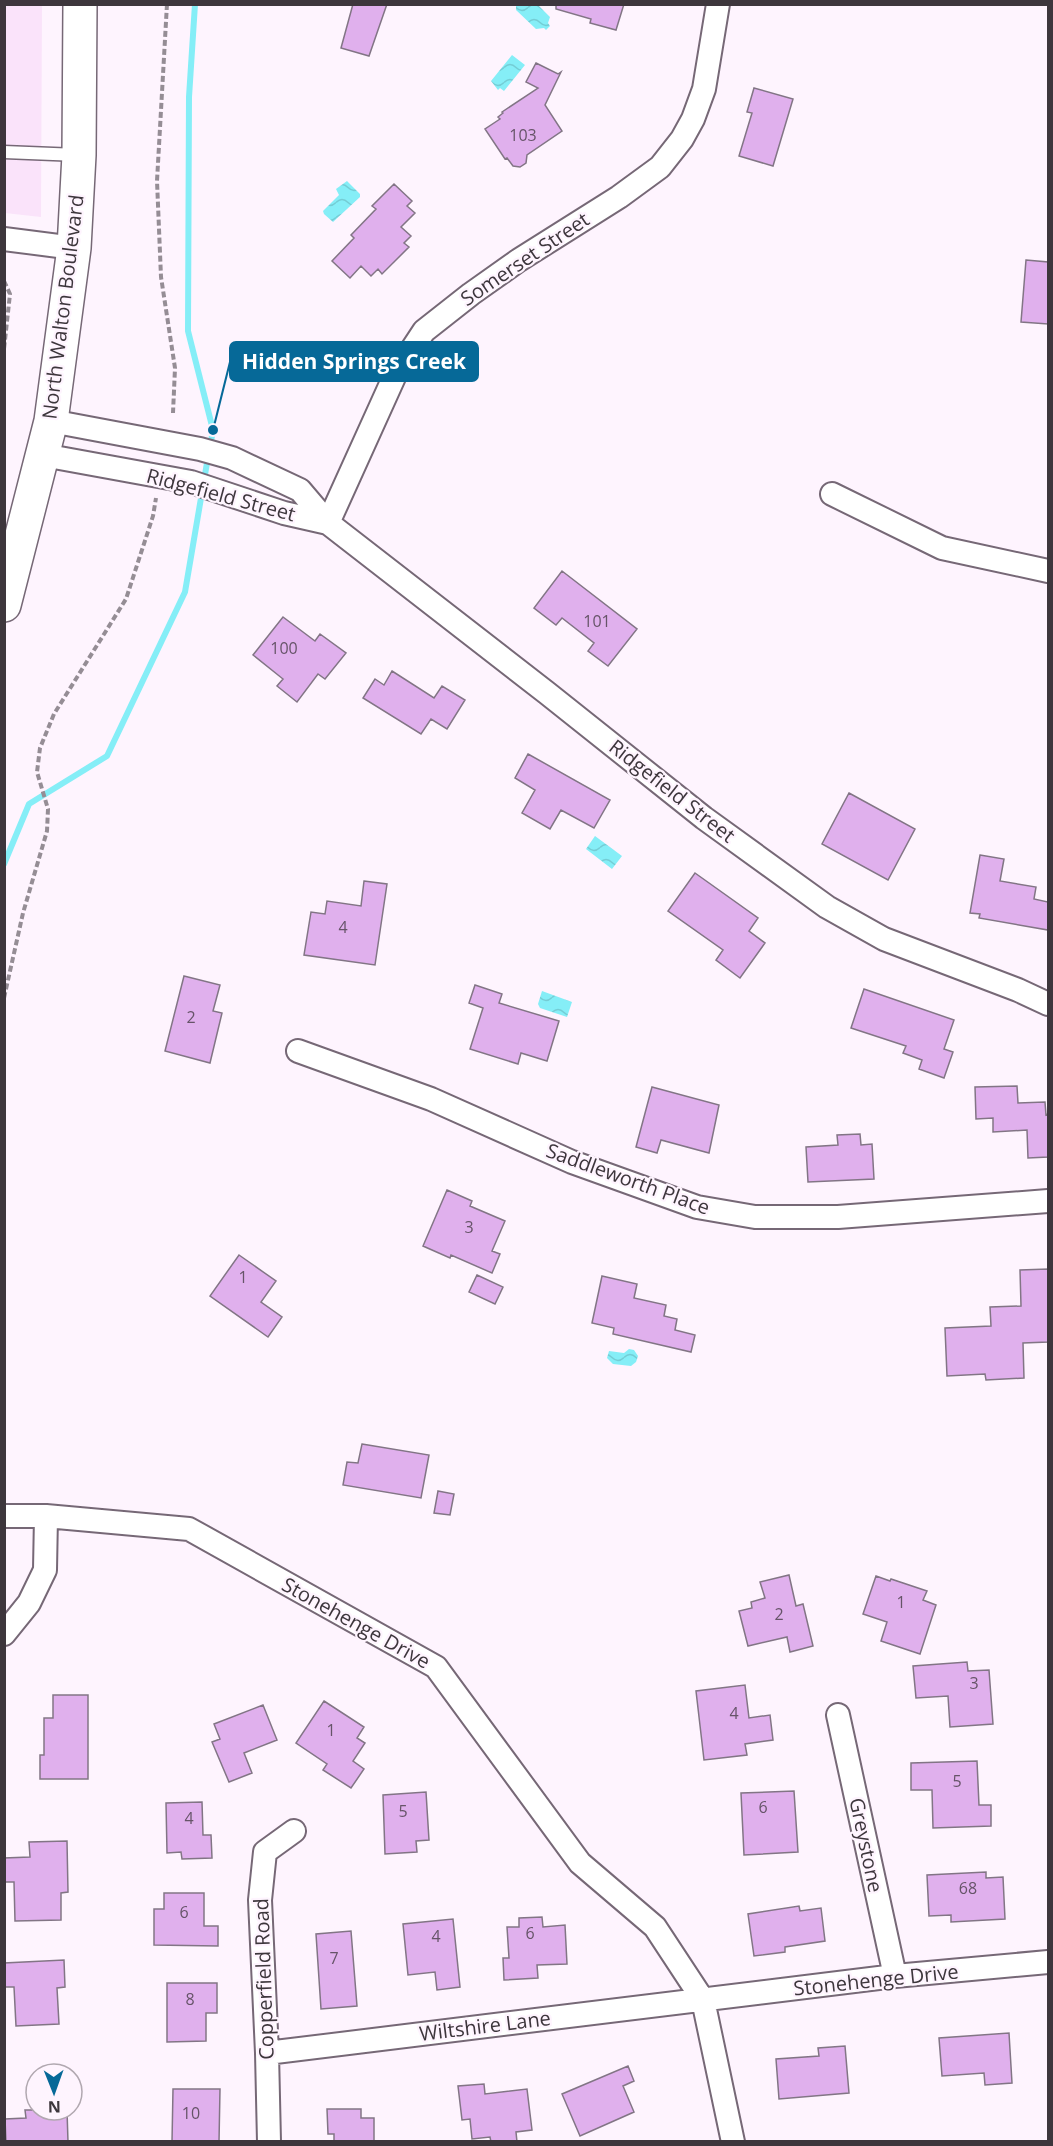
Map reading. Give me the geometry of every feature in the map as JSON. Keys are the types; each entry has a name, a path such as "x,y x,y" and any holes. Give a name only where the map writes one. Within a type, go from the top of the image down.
{"main road":[{"name":"North Walton Boulevard","path":"4,605 51,421 74,248 80,155 80,4"}],"street":[{"name":"Somerset Street","path":"328,523 395,375 424,331 519,260 619,197 660,166 682,139 693,119 704,89 718,4"},
{"path":"4,239 74,248"},
{"name":"Ridgefield Street","path":"51,421 200,449 232,458 300,490 328,523 704,818 827,907 884,939 1048,1004"},
{"name":"Ridgefield Street","path":"43,455 191,482 284,513 328,523"},
{"path":"832,494 942,548 1048,571"},
{"name":"Saddleworth Place","path":"298,1051 431,1099 572,1162 697,1207 755,1217 838,1216 1048,1201"},
{"name":"Stonehenge Drive","path":"4,1516 46,1516 189,1529 436,1667 580,1863 655,1928 704,2000 733,2142"},
{"path":"4,1634 29,1603 45,1570 46,1516"},
{"name":"Greystone","path":"838,1715 895,1976"},
{"name":"Copperfield Road","path":"269,2142 260,1900 265,1852 294,1831"},
{"name":"Stonehenge Drive","path":"704,2000 895,1976 1048,1962"},
{"name":"Wiltshire Lane","path":"267,2053 704,2000"}],"lane":[{"path":"4,152 80,155"}],"path":[{"path":"167,4 157,182 160,277 175,368 173,413"},
{"path":"4,281 10,294 4,349"},
{"path":"4,998 22,914 47,831 48,809 37,772 40,748 54,714 126,599 153,516 156,498"}],"shaded area":[{"path":"5,5 42,5 41,217 5,213"}],"water":[{"path":"516,5 538,5 550,17 548,23 550,26 546,30 536,29 516,10"},
{"path":"512,55 525,65 504,91 500,88 498,90 491,81"},
{"path":"347,181 360,194 360,197 333,222 323,211 339,195 336,189"},
{"path":"595,836 622,856 612,869 586,849"},
{"path":"542,991 572,1002 567,1017 540,1008 538,1004"},
{"path":"629,1349 634,1350 638,1356 636,1362 631,1366 613,1364 607,1358 609,1351 624,1353"}],"building":[{"path":"353,4 387,4 369,56 341,48"},
{"path":"556,4 624,4 616,30 590,23 591,19 556,9"},
{"path":"536,63 558,74 561,72 545,105 562,131 527,155 526,163 520,167 513,166 507,158 505,159 485,129 500,119 498,117 502,112 538,88 526,82"},
{"path":"754,88 793,99 773,166 739,156 752,113 747,112"},
{"path":"394,184 412,201 407,206 415,213 401,227 411,236 404,243 409,247 382,274 378,269 371,276 361,266 350,278 332,261 354,238 351,235 376,209 372,206"},
{"path":"1026,260 1048,262 1048,324 1021,322"},
{"path":"562,571 637,629 608,666 588,651 594,643 562,618 556,625 534,608"},
{"path":"283,617 315,641 320,634 346,653 325,679 318,674 297,702 277,686 283,679 253,655"},
{"path":"392,671 434,698 442,686 465,700 447,729 431,719 421,734 363,698 375,679 384,685"},
{"path":"528,754 610,800 594,828 561,810 550,829 522,813 535,790 515,778"},
{"path":"849,793 915,829 888,880 822,844"},
{"path":"980,855 1004,859 1000,881 1036,887 1034,899 1048,902 1048,930 979,918 980,914 970,913"},
{"path":"695,873 758,918 749,931 765,943 740,978 716,960 723,950 668,911"},
{"path":"364,881 387,884 375,965 304,955 311,912 325,914 327,901 361,906"},
{"path":"184,976 220,985 213,1011 222,1013 210,1063 165,1051"},
{"path":"475,985 502,994 499,1003 559,1021 547,1061 521,1053 518,1064 470,1049 483,1008 469,1003"},
{"path":"864,989 954,1020 944,1049 953,1052 944,1078 919,1069 922,1060 903,1053 906,1046 851,1028"},
{"path":"1017,1086 1018,1103 1045,1102 1046,1115 1048,1114 1048,1157 1028,1158 1027,1130 993,1132 993,1118 976,1119 975,1087"},
{"path":"652,1087 719,1105 709,1153 661,1140 657,1153 636,1147"},
{"path":"860,1134 861,1145 872,1144 874,1179 808,1182 806,1147 838,1145 837,1135"},
{"path":"447,1190 472,1201 470,1206 505,1221 492,1251 500,1254 492,1273 451,1255 450,1258 423,1246"},
{"path":"239,1255 276,1281 261,1302 282,1317 268,1337 210,1296"},
{"path":"1048,1269 1048,1342 1023,1343 1024,1378 986,1380 985,1374 947,1376 945,1328 991,1326 990,1307 1021,1306 1020,1270"},
{"path":"477,1275 503,1287 495,1304 469,1292"},
{"path":"602,1276 637,1284 634,1298 666,1305 664,1316 677,1319 675,1330 695,1335 691,1352 613,1334 614,1328 592,1323"},
{"path":"362,1444 429,1455 421,1498 343,1485 347,1462 358,1463"},
{"path":"438,1491 454,1494 450,1515 434,1513"},
{"path":"789,1575 796,1606 803,1604 813,1646 790,1652 787,1637 748,1646 739,1611 752,1608 751,1602 765,1598 760,1582"},
{"path":"876,1576 927,1591 923,1600 936,1605 920,1654 881,1641 887,1622 863,1614"},
{"path":"967,1662 968,1671 989,1670 993,1724 950,1727 948,1696 916,1698 913,1666"},
{"path":"745,1685 749,1718 770,1715 773,1740 745,1744 747,1755 704,1760 696,1691"},
{"path":"53,1695 88,1695 88,1779 40,1779 40,1755 44,1755 44,1718 53,1718"},
{"path":"324,1701 364,1727 357,1738 365,1743 353,1761 364,1769 351,1788 323,1770 327,1764 296,1743"},
{"path":"263,1705 277,1740 244,1753 252,1773 229,1782 212,1742 220,1739 214,1724"},
{"path":"977,1761 979,1805 991,1805 991,1826 933,1828 932,1790 911,1790 911,1763"},
{"path":"794,1791 798,1852 744,1855 741,1793"},
{"path":"426,1792 429,1840 416,1841 417,1852 385,1854 383,1795"},
{"path":"202,1802 203,1835 211,1835 212,1858 182,1859 181,1852 167,1853 166,1803"},
{"path":"67,1841 68,1892 61,1893 61,1920 15,1921 14,1882 4,1882 4,1858 30,1857 29,1842"},
{"path":"986,1872 986,1878 1003,1877 1005,1919 951,1922 951,1915 929,1916 927,1875"},
{"path":"164,1893 204,1893 204,1926 218,1926 218,1946 154,1945 154,1909 164,1909"},
{"path":"799,1906 800,1911 821,1908 825,1941 785,1947 785,1952 754,1956 748,1914"},
{"path":"542,1917 543,1927 565,1925 567,1964 537,1965 538,1978 504,1980 503,1958 509,1958 507,1927 519,1927 519,1918"},
{"path":"453,1919 460,1987 437,1990 435,1972 408,1975 403,1924"},
{"path":"351,1931 357,2006 321,2009 316,1934"},
{"path":"64,1960 65,1987 57,1988 59,2024 16,2026 14,1987 4,1987 4,1963"},
{"path":"167,1983 217,1983 217,2013 206,2013 206,2041 167,2042"},
{"path":"1009,2033 1012,2083 985,2085 984,2073 942,2076 939,2038"},
{"path":"845,2046 849,2093 779,2099 776,2059 819,2056 818,2048"},
{"path":"628,2066 634,2081 623,2086 634,2112 580,2136 562,2094"},
{"path":"484,2084 485,2094 527,2089 532,2130 516,2132 517,2142 491,2142 490,2137 472,2139 470,2119 462,2120 458,2086"},
{"path":"173,2089 220,2089 219,2142 172,2142"},
{"path":"327,2109 361,2109 361,2118 374,2118 374,2142 334,2142 334,2134 328,2134"},
{"path":"24,2118 24,2122 67,2122 68,2142 6,2142 5,2119"}],"waterway":[{"path":"195,4 189,97 188,331 213,430 210,447"},
{"path":"4,864 29,804 107,756 185,592 208,457"}],"place":[{"name":"Hidden Springs Creek","path":"213,430"}]}
